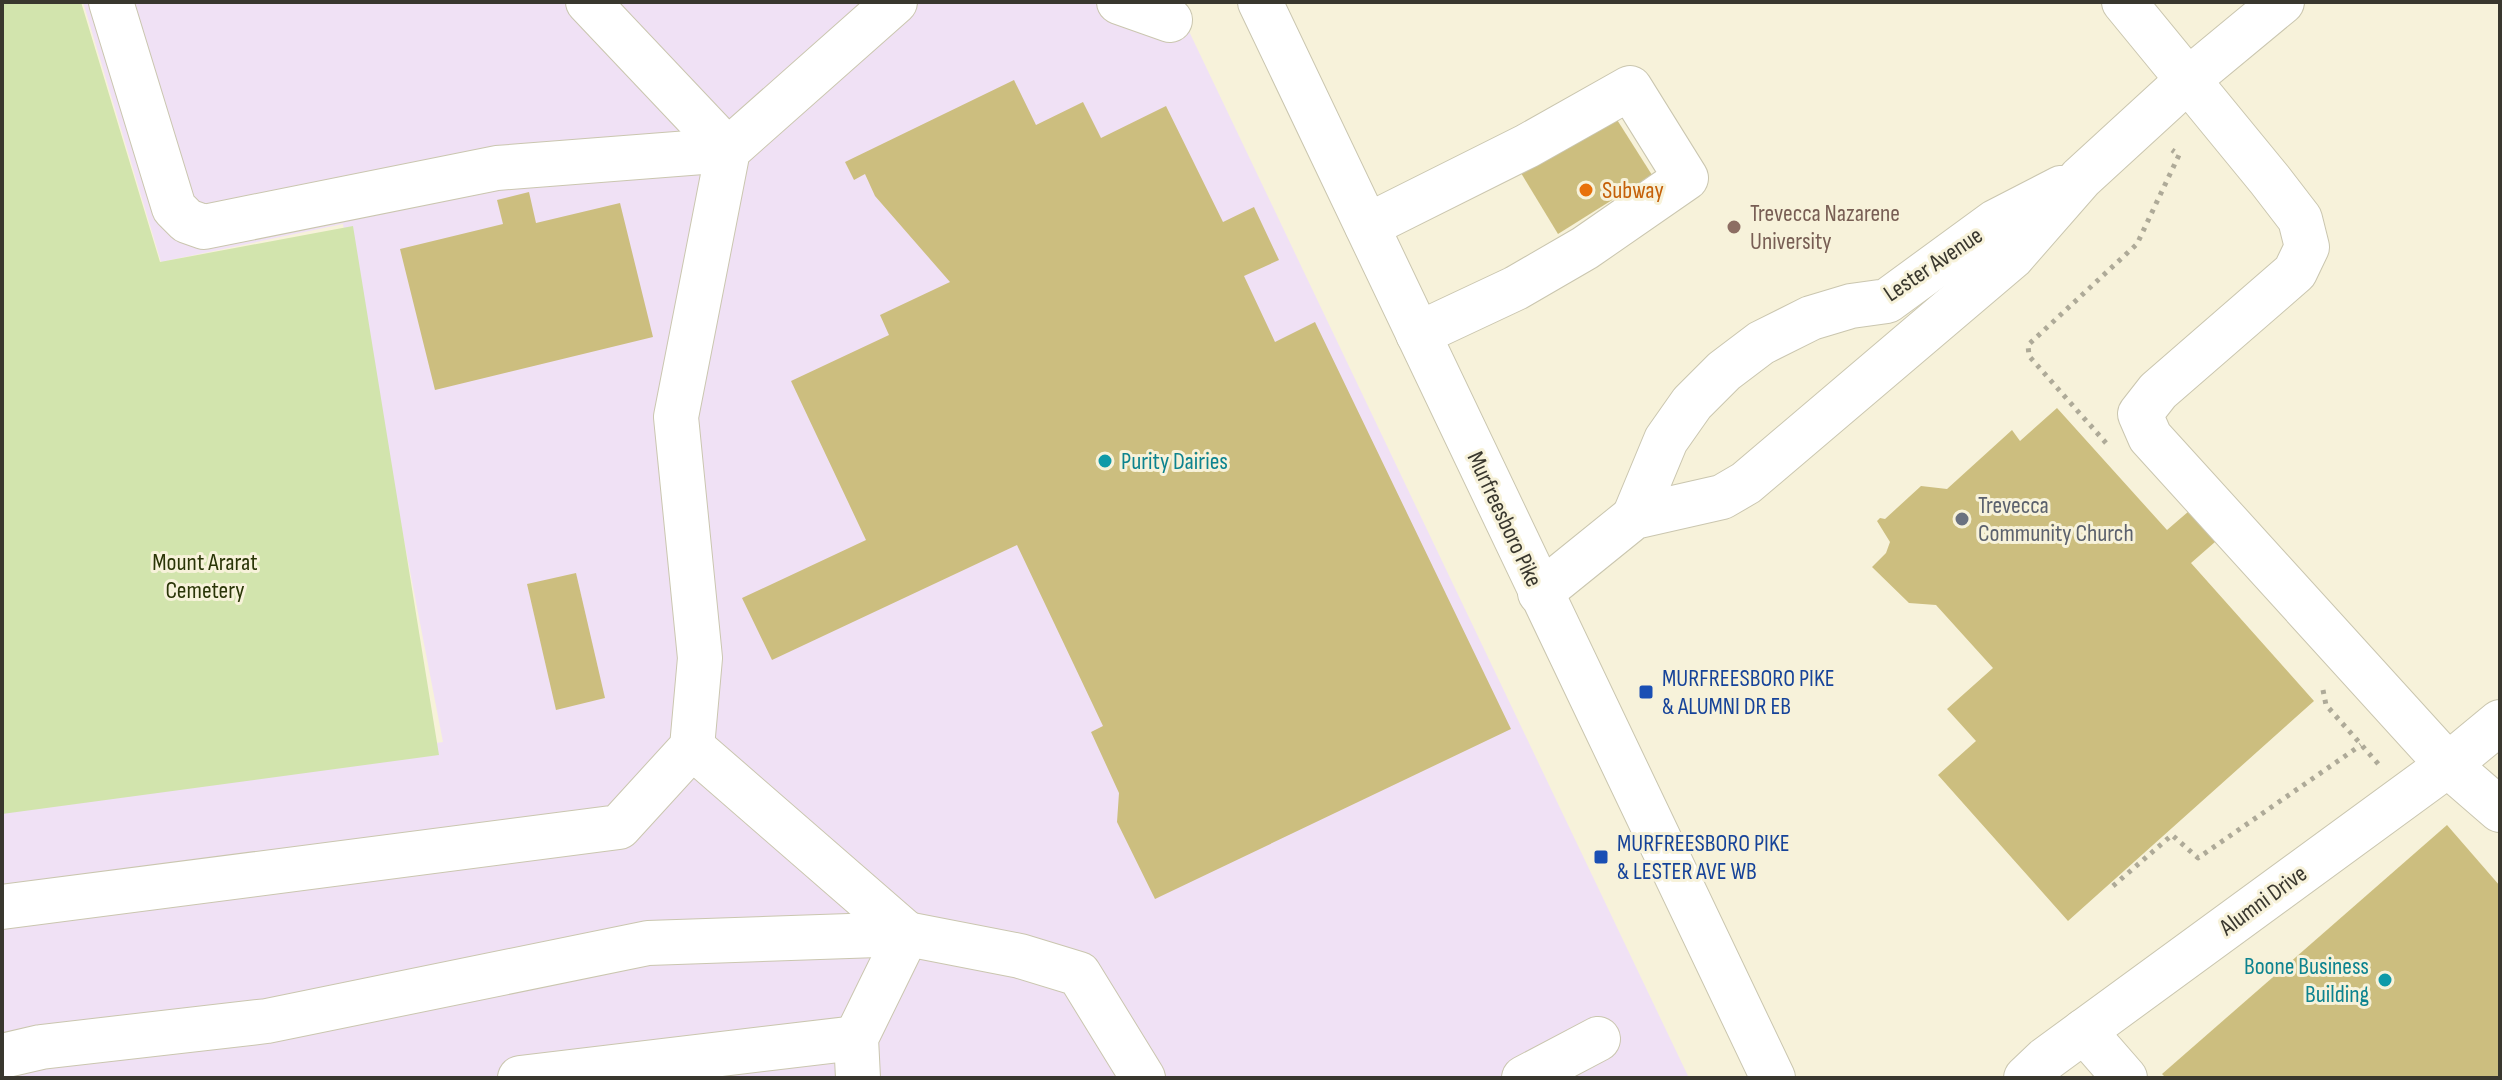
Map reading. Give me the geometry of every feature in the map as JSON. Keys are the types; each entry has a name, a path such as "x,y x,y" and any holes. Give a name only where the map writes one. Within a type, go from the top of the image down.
{"street":[{"path":"111,2 174,208 187,221 204,227 497,168 728,150 895,2"},
{"path":"588,2 728,150"},
{"path":"1119,2 1170,20"},
{"name":"Murfreesboro Pike","path":"1260,2 1773,1078"},
{"path":"2124,2 2300,219 2307,247 2295,272 2158,391 2140,414 2150,437 2448,765 2500,810"},
{"name":"Lester Avenue","path":"1540,593 1634,517 1722,497 1746,483 2012,257 2081,178 2189,79 2282,2"},
{"path":"1367,226 1527,146 1630,88 1686,178 1585,248 1516,288 1418,334"},
{"path":"2,907 619,827 692,747 700,658 676,417 728,150"},
{"name":"Lester Avenue","path":"1634,517 1666,440 1692,403 1724,371 1761,343 1811,318 1851,306 1887,301 1995,222 2081,178"},
{"path":"1887,301 1916,338"},
{"name":"Alumni Drive","path":"2026,1078 2084,1031 2448,765 2500,722"},
{"path":"692,747 907,934"},
{"path":"520,1078 857,1058 907,934"},
{"path":"2,1056 41,1047 267,1021 648,943 907,934 1020,956 1079,974 1143,1078"},
{"path":"2084,1031 2125,1078"},
{"path":"1524,1078 1598,1039"}],"path":[{"path":"2113,886 2172,835 2198,858 2361,745"}],"shaded area":[{"path":"83,2 1175,2 1689,1078 2,1078 2,800 443,742 343,224 161,262"}],"green space":[{"name":"Mount Ararat Cemetery","path":"2,2 81,2 160,262 353,226 439,755 2,814"}],"building":[{"name":"Purity Dairies","path":"1014,80 1036,125 1083,102 1101,138 1166,106 1223,222 1254,207 1279,260 1244,276 1275,342 1315,322 1511,729 1155,899 1117,822 1119,793 1091,732 1103,726 1017,545 772,660 742,598 866,540 791,381 889,335 880,315 950,282 875,196 865,174 854,180 845,162"},
{"path":"1614,115 1652,175 1558,234 1521,173"},
{"path":"529,192 536,223 620,203 653,337 435,390 400,249 503,224 497,200"},
{"name":"Trevecca Community Church","path":"2057,408 2167,530 2196,505 2223,535 2191,563 2314,701 2068,921 1938,775 1976,741 1947,709 1993,668 1936,605 1909,603 1872,567 1886,553 1890,542 1877,521 1880,518 1885,519 1921,486 1947,489 2012,430 2020,441"},
{"path":"576,573 605,698 556,710 527,584"},
{"name":"Boone Business Building","path":"2447,825 2500,886 2500,1078 2166,1078 2162,1074"}],"place":[{"name":"Subway","path":"1586,190"},
{"name":"Trevecca Nazarene University","path":"1734,227"},
{"name":"Purity Dairies","path":"1105,461"},
{"name":"Trevecca Community Church","path":"1962,519"},
{"name":"MURFREESBORO PIKE & ALUMNI DR EB","path":"1646,692"},
{"name":"MURFREESBORO PIKE & LESTER AVE WB","path":"1601,857"},
{"name":"Boone Business Building","path":"2385,980"}]}
